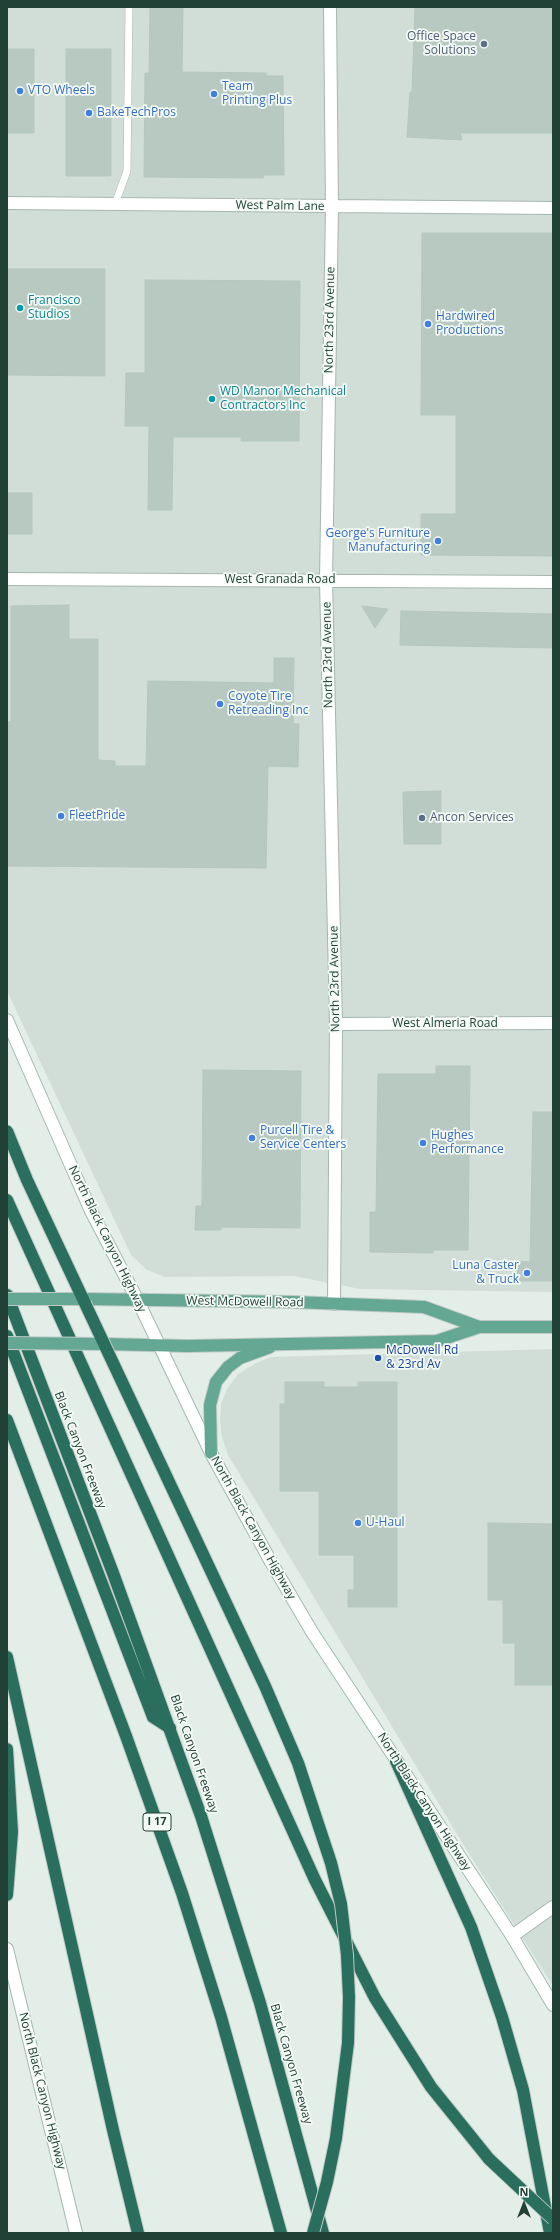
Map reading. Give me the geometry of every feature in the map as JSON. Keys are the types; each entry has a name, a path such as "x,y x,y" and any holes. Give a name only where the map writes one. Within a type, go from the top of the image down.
{"highway":[{"path":"7,1131 27,1180 266,1686 298,1764 331,1863 341,1904 347,1955 349,1997 348,2044 336,2138 327,2182 312,2233"},
{"path":"7,1200 315,1880 375,1998 431,2087 489,2159 553,2219"},
{"name":"Black Canyon Freeway","path":"7,1295 170,1728 221,1876 260,2003 322,2233"},
{"path":"7,1336 153,1717 170,1728"},
{"name":"I 17","path":"7,1420 124,1729 182,1893 224,2024 281,2233"},
{"path":"7,1657 113,2130 138,2233"},
{"path":"7,1749 12,1832 7,1895"},
{"path":"396,1761 471,1927 502,2017 523,2090 550,2233"}],"main road":[{"name":"West McDowell Road","path":"7,1298 137,1299 424,1307 480,1327"},
{"name":"West McDowell Road","path":"7,1343 159,1346 437,1341 480,1327 553,1327"},
{"path":"211,1453 210,1405 216,1382 221,1374 240,1358 280,1344"}],"street":[{"name":"North 23rd Avenue","path":"330,7 332,206 326,580 336,1024 334,1304"},
{"name":"West Palm Lane","path":"7,203 553,208"},
{"name":"West Granada Road","path":"7,579 553,582"},
{"name":"North Black Canyon Highway","path":"7,1020 91,1211 137,1299 211,1453 312,1632 512,1936 553,2005"},
{"name":"West Almeria Road","path":"336,1024 553,1023"},
{"path":"512,1936 553,1907"},
{"name":"North Black Canyon Highway","path":"7,1949 76,2233"}],"lane":[{"path":"115,204 128,171 128,7"}],"shaded area":[{"path":"7,7 553,7 553,1292 360,1289 294,1276 165,1277 147,1270 131,1255 7,991"},
{"path":"553,1349 553,1986 466,1849 228,1455 222,1437 220,1421 221,1404 227,1389 238,1374 258,1362 272,1357"}],"building":[{"name":"Team Printing Plus","path":"150,7 183,7 182,72 266,73 266,76 283,76 284,175 264,175 263,178 144,177 145,73 149,73"},
{"name":"Office Space Solutions","path":"415,7 553,7 553,133 460,133 462,140 407,137 410,92 412,92"},
{"name":"VTO Wheels","path":"7,49 34,49 34,133 7,133"},
{"name":"BakeTechPros","path":"66,49 111,49 111,176 66,176"},
{"path":"422,233 553,233 553,556 421,555 421,514 456,514 456,415 421,415"},
{"path":"7,269 105,269 105,376 7,375"},
{"name":"WD Manor Mechanical Contractors Inc","path":"145,280 300,281 299,441 241,441 241,437 173,437 172,510 148,510 149,426 125,426 126,373 145,373"},
{"path":"7,493 32,493 32,534 7,534"},
{"path":"69,605 69,639 98,639 98,760 115,761 115,766 146,766 148,681 274,683 274,658 294,658 293,724 299,724 298,767 268,766 266,868 7,866 7,722 11,722 11,606"},
{"path":"362,606 388,609 375,628"},
{"path":"401,611 553,614 553,648 400,645"},
{"name":"Ancon Services","path":"441,791 441,844 404,844 403,792"},
{"name":"Hughes Performance","path":"436,1066 470,1066 468,1250 433,1250 433,1253 370,1252 370,1212 376,1212 378,1074 436,1074"},
{"name":"Purcell Tire & Service Centers","path":"203,1070 301,1071 300,1228 221,1227 221,1230 195,1230 196,1206 202,1206"},
{"path":"533,1112 553,1112 553,1281 517,1281 517,1261 530,1262"},
{"name":"U-Haul","path":"285,1382 324,1382 324,1387 358,1387 358,1382 397,1382 397,1607 348,1607 348,1590 354,1590 354,1555 319,1555 319,1491 280,1491 280,1404 285,1404"},
{"path":"488,1523 553,1524 553,1685 515,1685 515,1643 503,1643 503,1600 488,1600"}],"place":[{"name":"Office Space Solutions","path":"484,44"},
{"name":"VTO Wheels","path":"20,91"},
{"name":"Team Printing Plus","path":"214,94"},
{"name":"BakeTechPros","path":"89,113"},
{"name":"Francisco Studios","path":"20,308"},
{"name":"Hardwired Productions","path":"428,324"},
{"name":"WD Manor Mechanical Contractors Inc","path":"212,399"},
{"name":"George's Furniture Manufacturing","path":"438,541"},
{"name":"Coyote Tire Retreading Inc","path":"220,704"},
{"name":"FleetPride","path":"61,816"},
{"name":"Ancon Services","path":"422,818"},
{"name":"Purcell Tire & Service Centers","path":"252,1138"},
{"name":"Hughes Performance","path":"423,1143"},
{"name":"Luna Caster & Truck","path":"527,1273"},
{"name":"McDowell Rd & 23rd Av","path":"378,1358"},
{"name":"U-Haul","path":"358,1523"}]}
